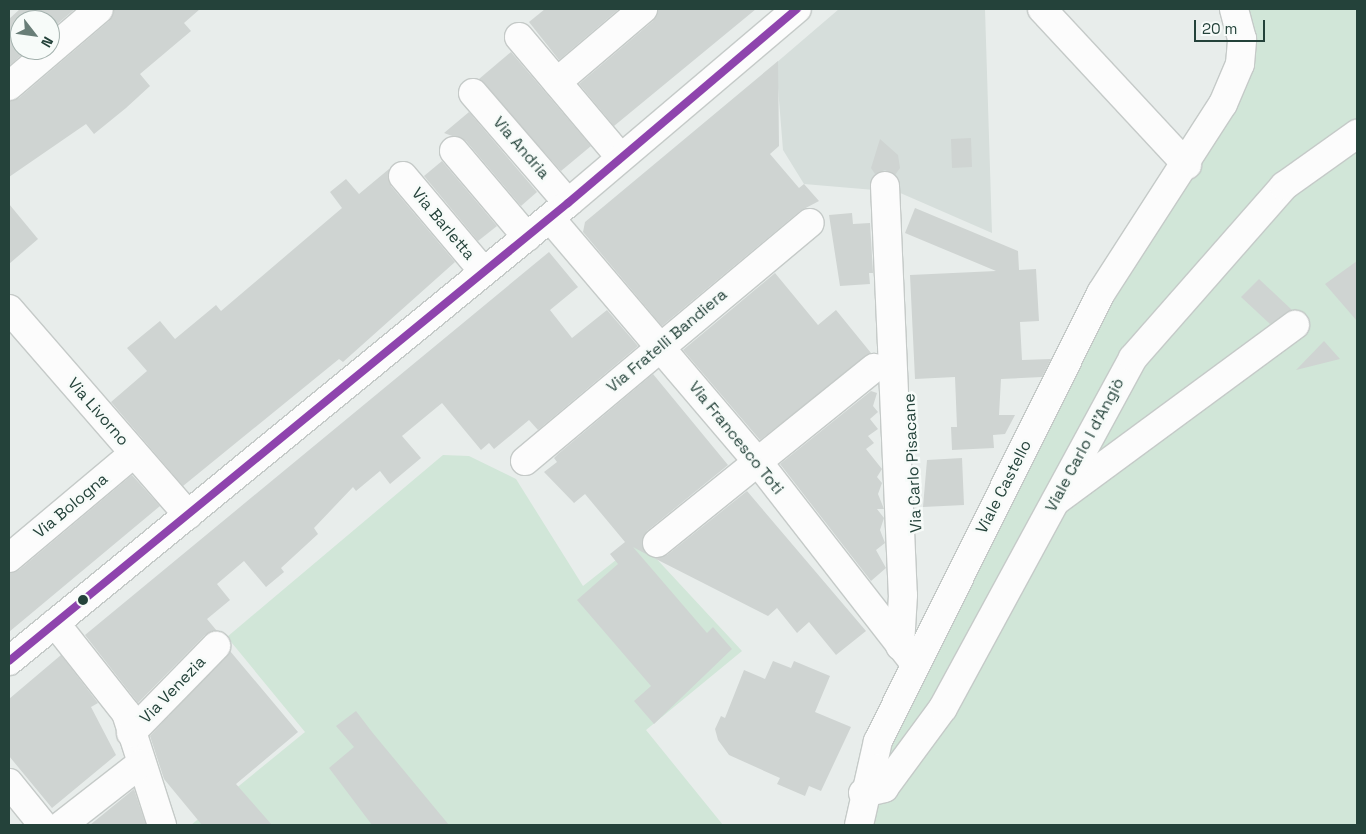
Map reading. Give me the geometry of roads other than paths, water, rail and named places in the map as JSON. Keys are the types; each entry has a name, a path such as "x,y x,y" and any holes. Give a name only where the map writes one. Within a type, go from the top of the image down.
{"street":[{"path":"9,86 99,9"},
{"path":"556,82 643,9"},
{"path":"1042,9 1187,165"},
{"name":"Viale Castello","path":"859,825 863,793 878,741 908,655 1101,293 1187,165 1223,104 1240,64 1242,39 1234,9"},
{"path":"9,661 483,271 559,211 791,11"},
{"path":"519,37 620,157"},
{"name":"Via Andria","path":"473,93 559,211"},
{"name":"Viale Carlo I d'Angiò","path":"863,793 884,788 943,708 1052,503 1133,358 1284,186 1357,134"},
{"path":"454,151 527,237"},
{"name":"Via Barletta","path":"403,176 483,271"},
{"path":"885,186 902,595 908,655"},
{"name":"Via Francesco Toti","path":"559,211 660,346 758,462 908,655"},
{"name":"Via Fratelli Bandiera","path":"525,461 660,346 810,223"},
{"name":"Via Carlo Pisacane","path":"903,275 921,596 908,655"},
{"name":"Via Livorno","path":"9,309 188,515"},
{"path":"1052,503 1295,325"},
{"path":"657,543 874,368"},
{"name":"Via Bologna","path":"9,558 134,453"},
{"path":"56,623 126,713 140,764 162,825"},
{"name":"Via Venezia","path":"131,733 216,646"},
{"path":"62,825 140,764"},
{"path":"9,783 43,825"}]}
